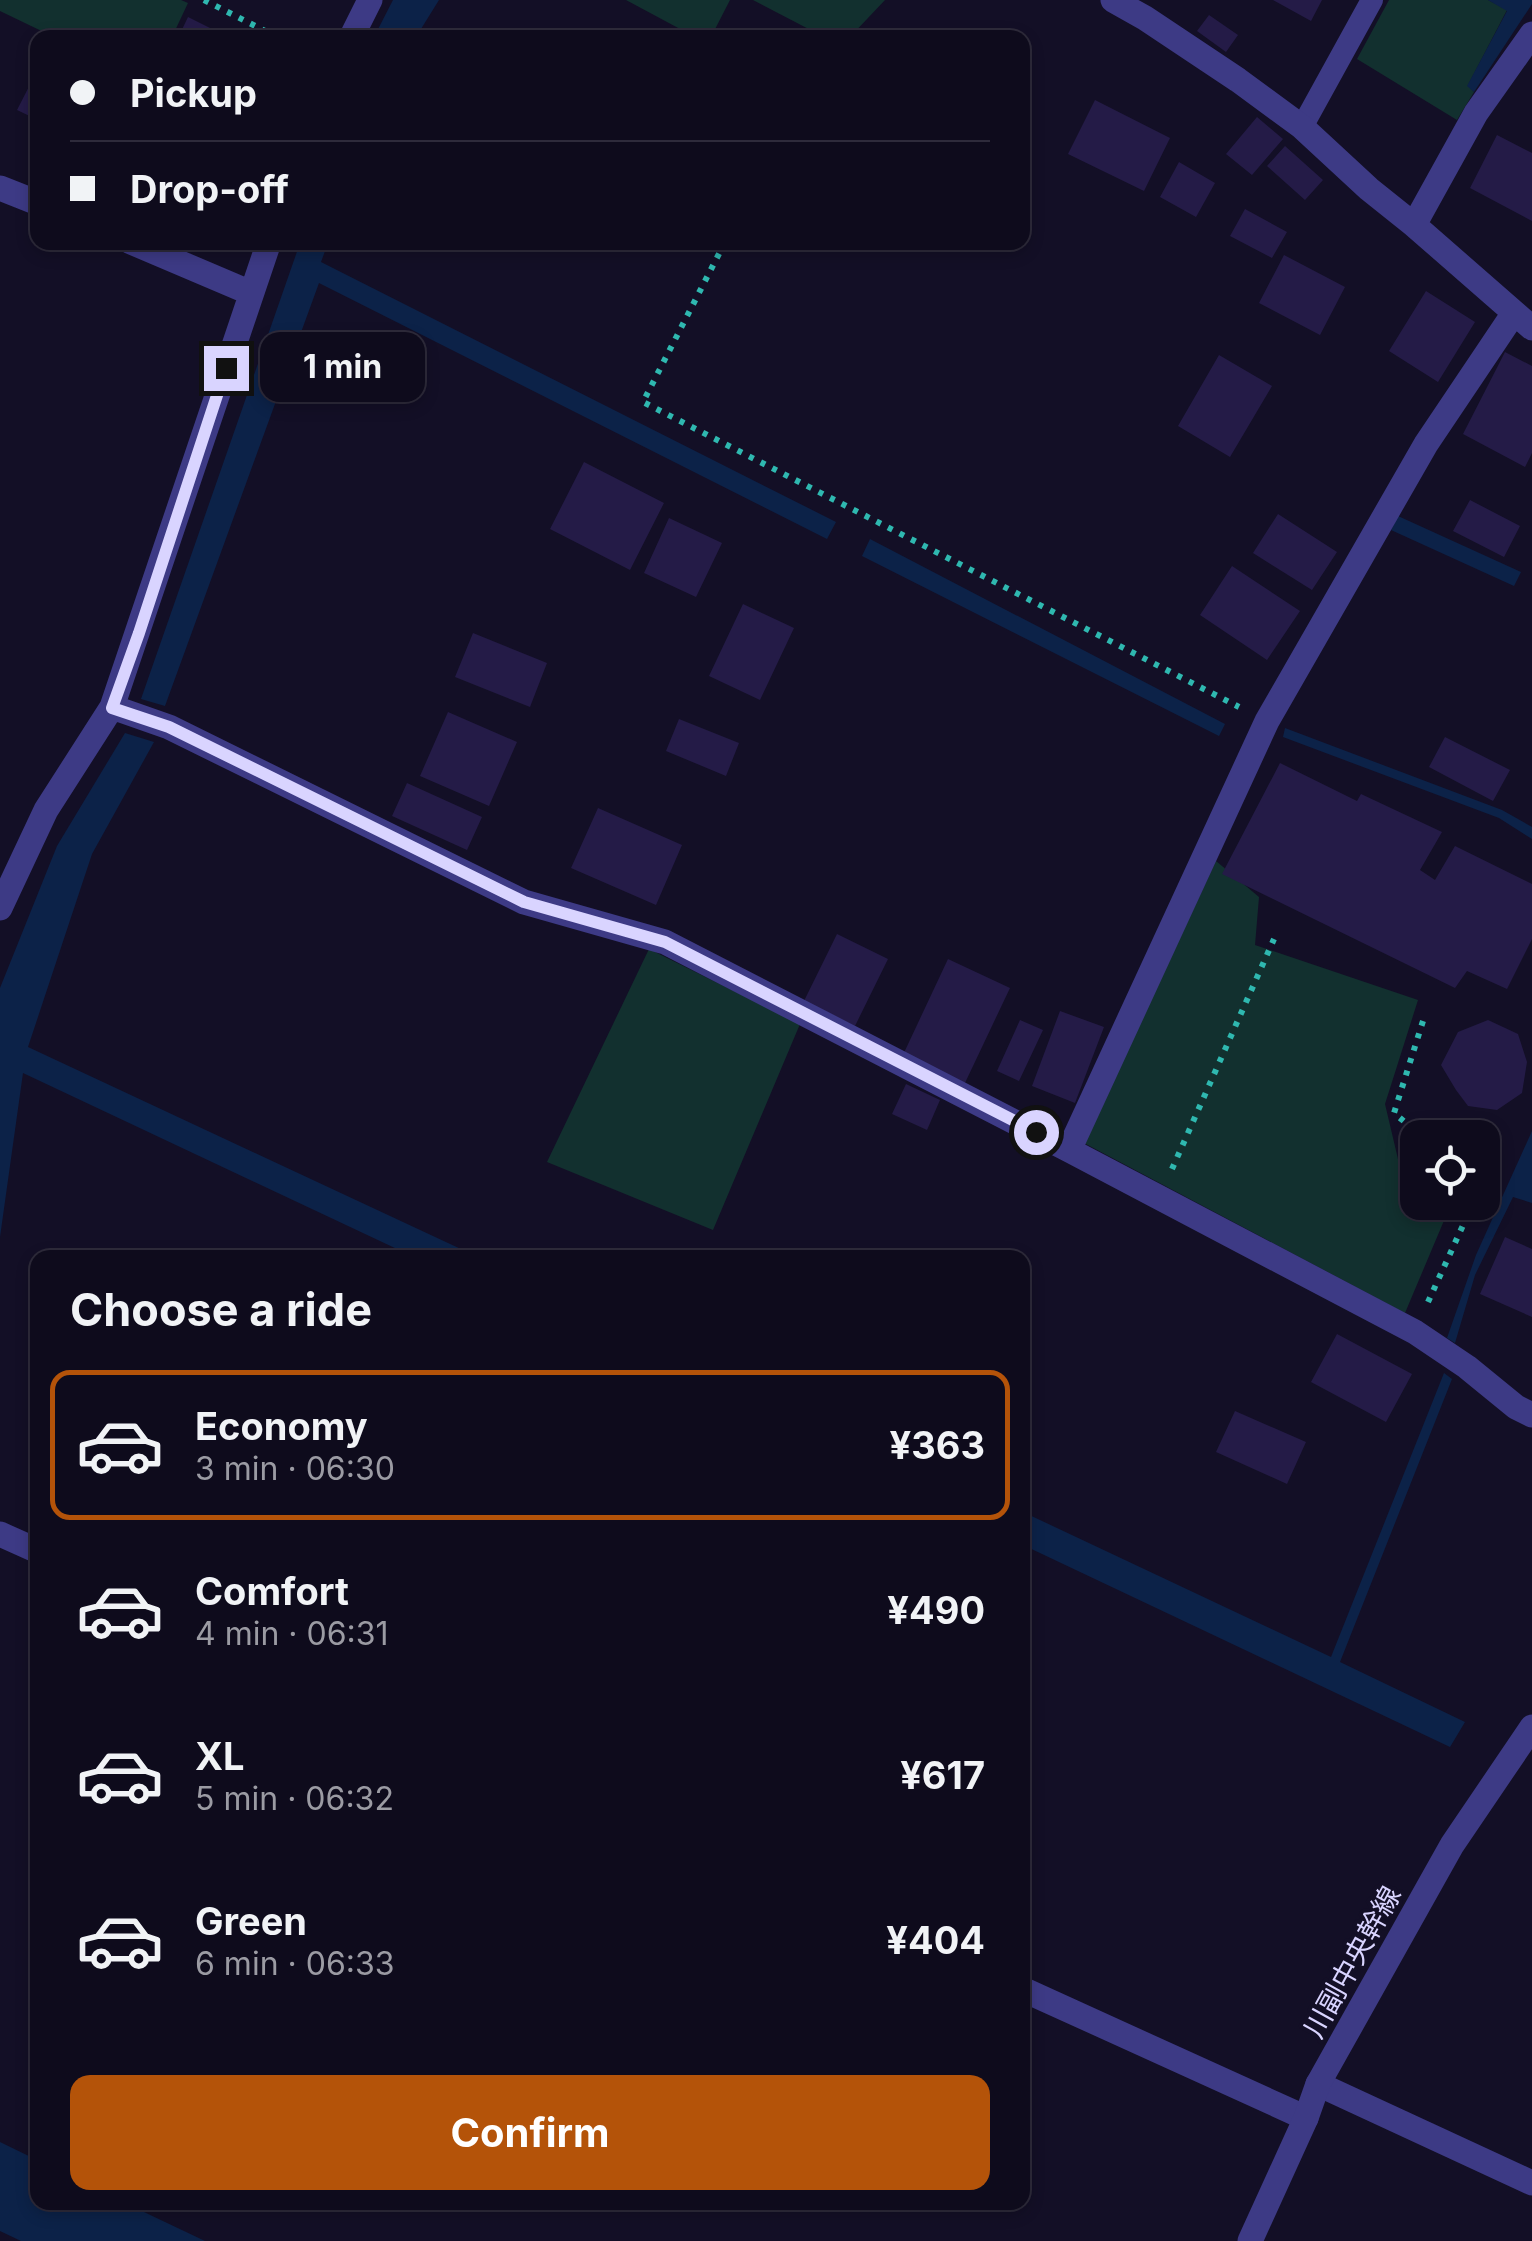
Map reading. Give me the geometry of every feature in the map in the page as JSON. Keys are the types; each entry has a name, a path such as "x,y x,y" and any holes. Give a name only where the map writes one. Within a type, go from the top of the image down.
{"street":[{"path":"355,30 370,0"},
{"path":"1070,1150 1267,721 1426,444 1523,321 1302,128 1238,80 1114,0"},
{"path":"1414,225 1476,113 1532,34"},
{"path":"0,188 30,200"},
{"path":"150,250 251,293"},
{"path":"0,908 46,810 112,708 266,250"},
{"path":"112,708 169,727 524,902 665,942 1414,1332 1532,1415"},
{"path":"0,1534 30,1547"},
{"name":"川副中央幹線","path":"1250,2241 1318,2084 1452,1845 1532,1727"},
{"path":"1030,1993 1306,2118"},
{"path":"1318,2084 1532,2183"}],"lane":[{"path":"1302,128 1372,0"}],"path":[{"path":"204,0 263,30"},
{"path":"721,250 644,402 1267,721"},
{"path":"1159,1198 1274,939"},
{"path":"1402,1120 1394,1113 1423,1021"},
{"path":"1414,1332 1465,1220"}],"green space":[{"path":"0,0 188,3 175,30 39,30 0,11"},
{"path":"626,0 730,0 715,30 682,30"},
{"path":"753,0 885,0 857,30 811,30"},
{"path":"1389,0 1488,0 1507,10 1468,85 1474,92 1457,120 1357,59"},
{"path":"1216,861 1259,897 1255,945 1418,1000 1385,1104 1400,1168 1400,1220 1444,1220 1405,1313 1084,1143"},
{"path":"649,949 800,1024 713,1230 547,1162"}],"water":[{"path":"393,0 439,0 420,30 378,30"},
{"path":"1488,0 1532,0 1532,4 1474,92 1467,86 1507,11"},
{"path":"298,250 325,250 321,262 836,522 827,539 319,283 165,706 141,699"},
{"path":"1398,516 1521,572 1514,586 1391,530"},
{"path":"870,539 1225,724 1219,736 862,556"},
{"path":"1285,728 1502,810 1532,827 1532,839 1499,818 1283,737"},
{"path":"125,733 154,742 92,854 28,1047 463,1250 399,1250 23,1073 0,1237 0,988 57,846"},
{"path":"1532,1131 1532,1203 1513,1197 1475,1275 1455,1343 1447,1338 1476,1255 1492,1220 1500,1220 1500,1202"},
{"path":"1444,1373 1452,1379 1340,1662 1465,1722 1450,1747 1030,1548 1030,1515 1331,1657"},
{"path":"0,2142 30,2157 30,2210 140,2210 205,2241 21,2241 0,2231"}],"building":[{"path":"1273,0 1322,0 1311,21"},
{"path":"1209,15 1238,35 1226,52 1197,31"},
{"path":"188,17 214,30 182,30"},
{"path":"30,85 30,116 17,110"},
{"path":"1095,100 1170,138 1144,191 1068,154"},
{"path":"1257,117 1283,139 1252,175 1226,154"},
{"path":"1497,135 1532,153 1532,221 1470,188"},
{"path":"1285,146 1323,180 1305,200 1267,166"},
{"path":"1179,162 1215,183 1196,217 1160,197"},
{"path":"1245,209 1287,232 1272,258 1230,236"},
{"path":"1284,255 1345,287 1320,335 1259,303"},
{"path":"1426,291 1475,322 1438,382 1389,351"},
{"path":"1505,352 1532,366 1532,453 1525,467 1463,434"},
{"path":"1219,355 1272,386 1230,457 1178,426"},
{"path":"584,462 664,503 630,570 550,529"},
{"path":"1470,500 1520,526 1504,557 1453,531"},
{"path":"1278,514 1337,552 1312,590 1253,553"},
{"path":"669,518 722,543 696,597 644,573"},
{"path":"1232,566 1300,611 1267,660 1200,615"},
{"path":"743,604 794,628 760,700 709,676"},
{"path":"473,633 547,663 530,707 455,677"},
{"path":"448,712 517,742 489,806 420,776"},
{"path":"679,719 739,743 726,776 666,751"},
{"path":"1445,737 1510,770 1493,801 1429,767"},
{"path":"1280,763 1357,801 1361,794 1442,832 1420,870 1435,880 1455,846 1532,884 1532,939 1507,989 1467,971 1455,988 1222,874"},
{"path":"407,783 482,817 467,850 392,816"},
{"path":"598,808 682,845 656,905 571,868"},
{"path":"837,934 888,959 855,1026 804,1001"},
{"path":"948,959 1010,988 964,1085 902,1057"},
{"path":"1060,1011 1104,1027 1075,1103 1032,1086"},
{"path":"1020,1020 1043,1030 1019,1081 997,1071"},
{"path":"1488,1020 1518,1034 1527,1062 1522,1093 1497,1110 1468,1106 1441,1065 1458,1032"},
{"path":"906,1084 940,1100 927,1130 892,1114"},
{"path":"1505,1237 1532,1249 1532,1317 1480,1294"},
{"path":"1337,1334 1412,1374 1386,1422 1311,1382"},
{"path":"1235,1411 1306,1442 1287,1484 1216,1452"}],"route":[{"path":"226,368 112,708 169,727 524,902 665,942 1036,1132"}]}
